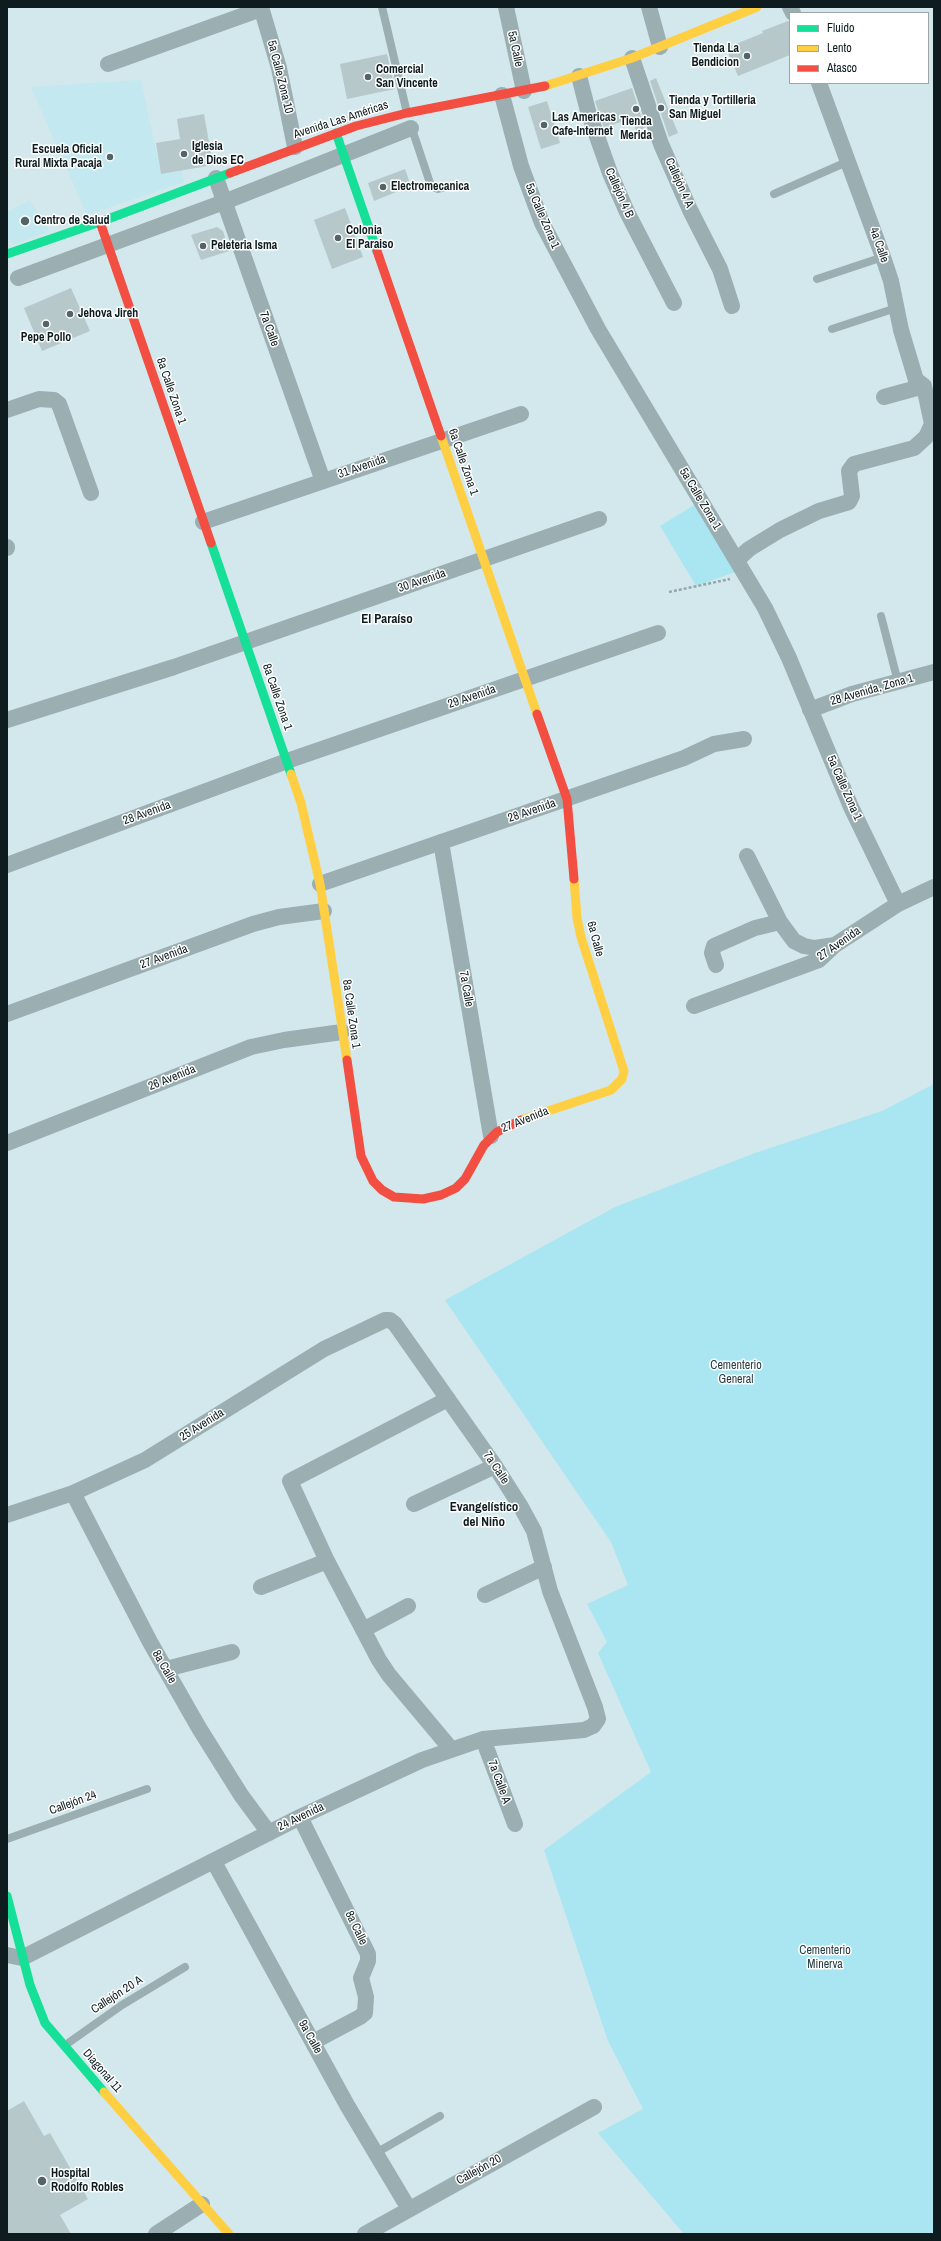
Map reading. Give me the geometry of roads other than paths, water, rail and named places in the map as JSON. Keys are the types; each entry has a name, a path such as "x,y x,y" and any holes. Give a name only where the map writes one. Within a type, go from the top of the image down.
{"street":[{"name":"5a Calle","path":"506,7 524,91"},
{"path":"649,7 660,47"},
{"name":"Avenida Las Américas","path":"7,254 100,222 336,133 409,120 579,76 632,58 757,7"},
{"path":"108,64 261,8"},
{"name":"5a Calle Zona 10","path":"261,8 279,68 295,148"},
{"name":"Callejón 4 A","path":"632,58 661,144 690,210 720,269 732,306"},
{"name":"Callejón 4 B","path":"579,76 599,144 613,180 627,212 674,303"},
{"name":"4a Calle","path":"737,560 749,549 780,530 819,511 849,502 852,496 849,476 850,467 858,461 907,451 919,444 930,431 932,424 924,386 916,380 883,257 849,161 819,84"},
{"name":"5a Calle Zona 1","path":"502,95 531,194 559,257 623,373 746,575 777,631 851,807 898,904"},
{"path":"18,278 108,246 344,156 378,140 409,120"},
{"name":"6a Calle Zona 1","path":"336,133 567,799"},
{"name":"7a Calle","path":"216,178 323,481"},
{"name":"8a Calle Zona 1","path":"100,222 301,803 320,884 360,1156 366,1170 382,1190"},
{"path":"884,398 924,386"},
{"path":"7,410 39,399 54,400 59,404 91,493"},
{"name":"31 Avenida","path":"203,522 521,414"},
{"name":"30 Avenida","path":"7,720 245,642 599,519"},
{"name":"29 Avenida","path":"286,761 658,633"},
{"name":"28 Avenida, Zona 1","path":"810,710 852,694 934,672"},
{"name":"28 Avenida","path":"320,884 684,758 710,745 744,739"},
{"name":"28 Avenida","path":"7,865 286,761"},
{"name":"6a Calle","path":"567,799 577,918 589,963 624,1066 622,1079"},
{"name":"7a Calle","path":"441,842 491,1136"},
{"path":"747,856 780,922 794,941 804,946 814,948 835,945"},
{"name":"27 Avenida","path":"694,1006 819,960 835,945 898,904 934,887"},
{"name":"27 Avenida","path":"7,1014 253,924 279,917 324,911"},
{"path":"716,965 712,953 714,946 720,942 755,928 780,922"},
{"name":"26 Avenida","path":"7,1143 251,1047 284,1040 342,1032"},
{"name":"27 Avenida","path":"382,1190 394,1196 423,1199 441,1195 456,1188 465,1179 491,1136 502,1128 523,1119 611,1090 622,1079"},
{"name":"25 Avenida","path":"7,1515 73,1493 155,1455 324,1349 385,1320 390,1320"},
{"name":"7a Calle","path":"390,1320 395,1324 495,1466 521,1507 534,1531 550,1590 595,1707 598,1719 596,1724"},
{"path":"448,1399 290,1481 327,1561 388,1675 451,1749"},
{"path":"414,1504 495,1466"},
{"name":"8a Calle","path":"73,1493 166,1669 220,1762 269,1833"},
{"path":"261,1587 327,1561"},
{"path":"485,1595 544,1567"},
{"path":"363,1630 408,1606"},
{"path":"166,1669 232,1652"},
{"name":"24 Avenida","path":"14,1956 214,1862 269,1833 397,1771 451,1749 484,1739 584,1730 596,1724"},
{"name":"7a Calle A","path":"484,1739 515,1824"},
{"name":"8a Calle","path":"300,1818 368,1954 368,1961 361,1978 366,1997 365,2013 314,2042"},
{"name":"9a Calle","path":"214,1862 409,2210"},
{"name":"Diagonal 11","path":"7,1896 14,1956 45,2023 229,2234"},
{"name":"Callejón 20","path":"365,2234 594,2107"},
{"path":"156,2234 202,2204"}],"lane":[{"path":"382,7 409,120 431,186 434,189 449,186"},
{"path":"774,194 849,161"},
{"path":"817,279 883,257"},
{"path":"832,329 896,308"},
{"path":"881,616 898,682"},
{"name":"Callejón 24","path":"7,1839 147,1789"},
{"name":"Callejón 20 A","path":"64,2046 122,2005 185,1967"},
{"path":"376,2153 440,2116"}],"place":[{"name":"Tienda La Bendicion","path":"747,56"},
{"name":"Comercial San Vincente","path":"368,77"},
{"name":"Tienda y Tortilleria San Miguel","path":"661,108"},
{"name":"Tienda Merida","path":"636,109"},
{"name":"Las Americas Cafe-Internet","path":"544,125"},
{"name":"Iglesia de Dios EC","path":"184,154"},
{"name":"Escuela Oficial Rural Mixta Pacaja","path":"110,157"},
{"name":"Electromecanica","path":"383,187"},
{"name":"Centro de Salud","path":"25,221"},
{"name":"Colonia El Paraiso","path":"338,238"},
{"name":"Peleteria Isma","path":"203,246"},
{"name":"Jehova Jireh","path":"70,314"},
{"name":"Pepe Pollo","path":"46,324"},
{"name":"Hospital Rodolfo Robles","path":"42,2181"}],"district":[{"name":"El Paraíso","path":"387,620"},
{"name":"Evangelístico del Niño","path":"484,1516"}],"park label":[{"name":"Cementerio General","path":"736,1373"},
{"name":"Cementerio Minerva","path":"825,1958"}]}
